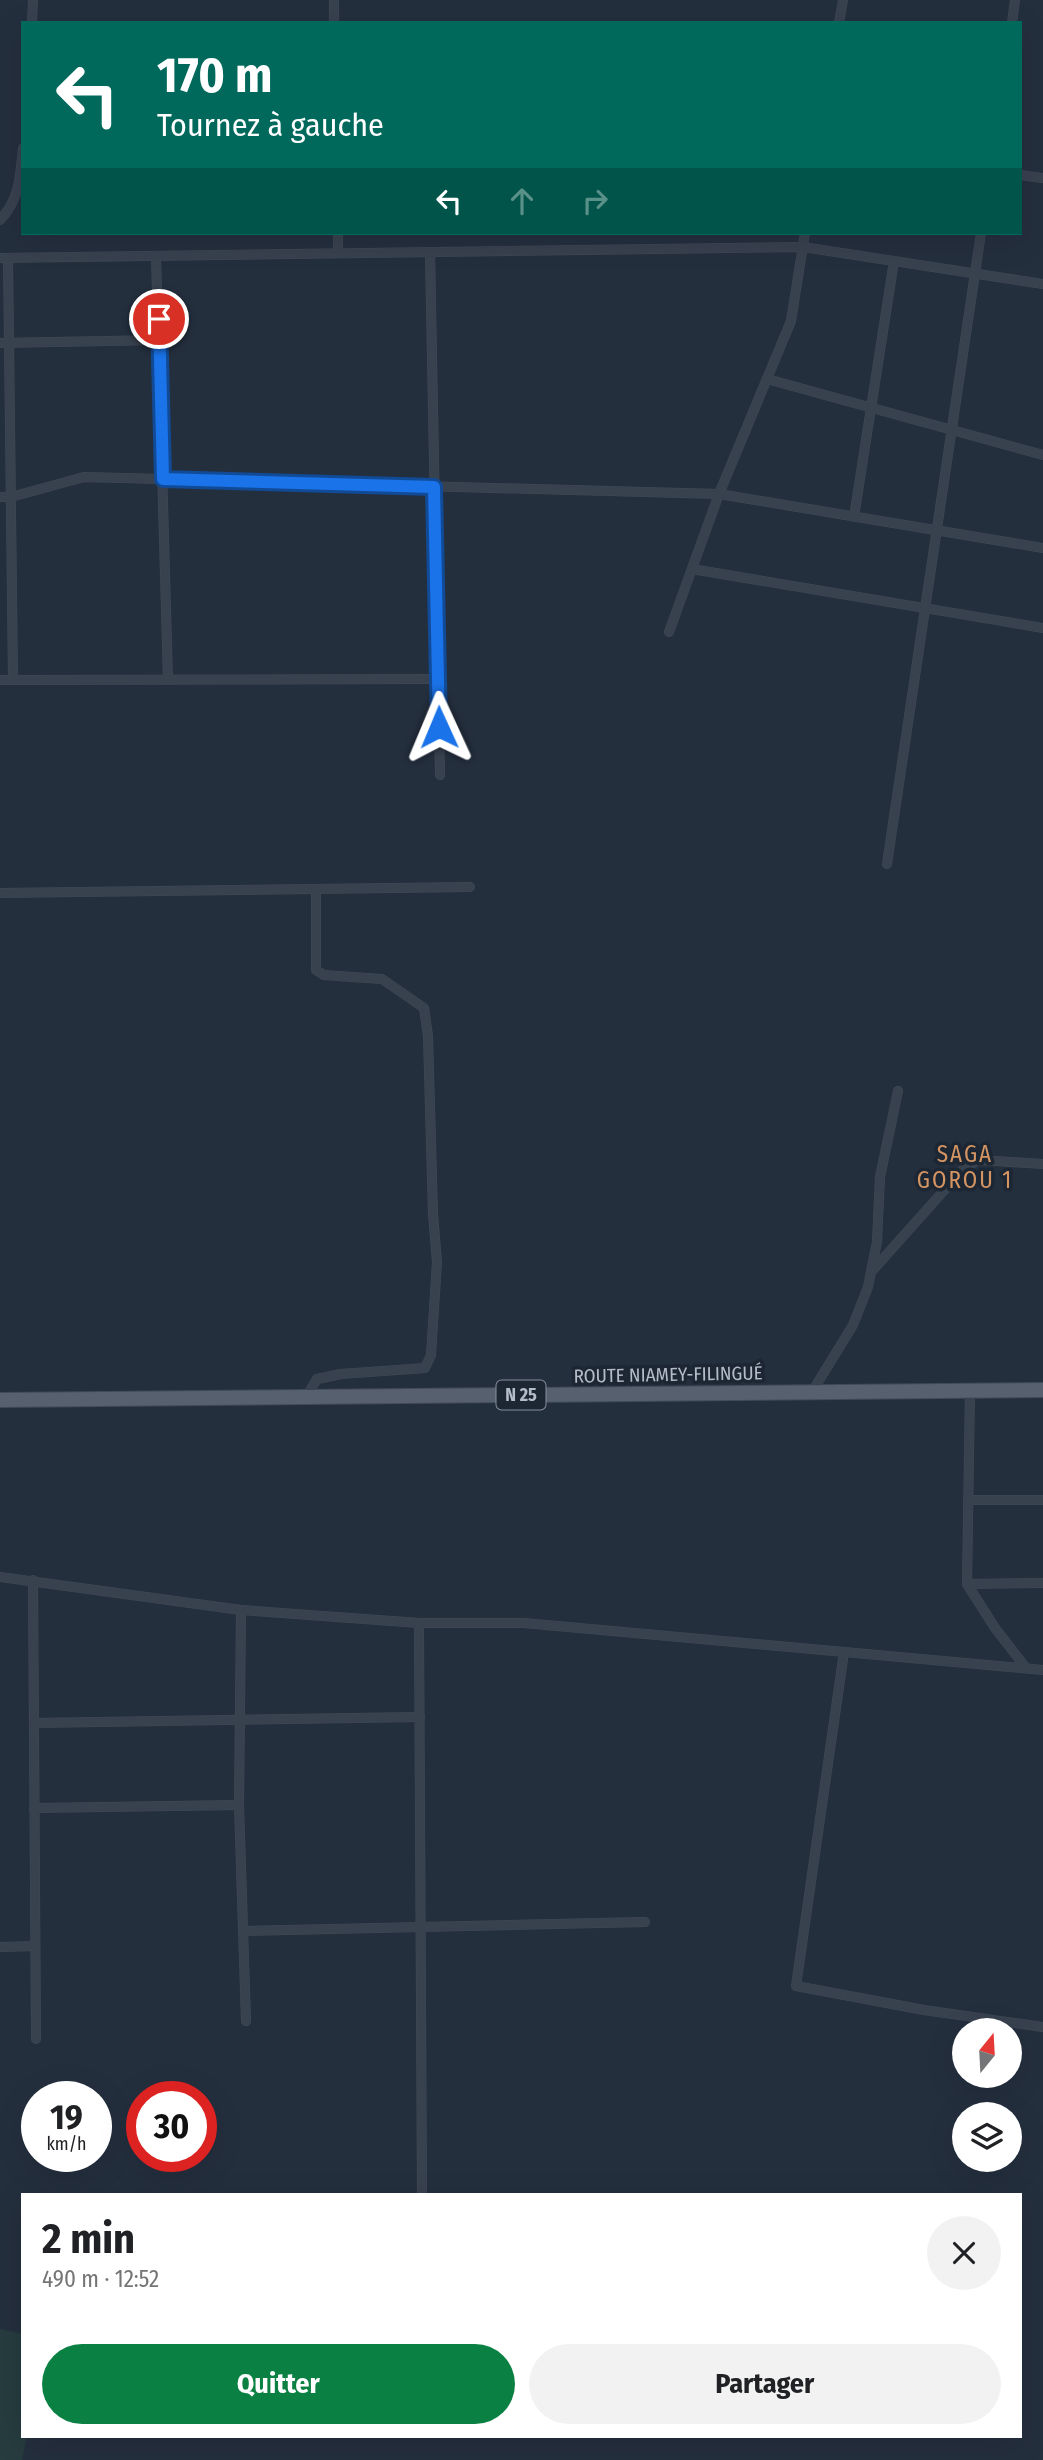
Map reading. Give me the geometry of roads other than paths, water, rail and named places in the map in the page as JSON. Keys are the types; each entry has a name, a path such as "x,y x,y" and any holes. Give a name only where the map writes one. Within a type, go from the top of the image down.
{"main road":[{"name":"ROUTE NIAMEY-FILINGUÉ","path":"0,1400 1043,1390"}],"street":[{"path":"32,21 33,0"},
{"path":"334,0 334,21"},
{"path":"839,21 843,0"},
{"path":"1012,21 1015,0"},
{"path":"0,220 18,192 21,166"},
{"path":"1022,175 1043,178"},
{"path":"338,235 338,253"},
{"path":"669,632 719,494 791,321 805,235"},
{"path":"887,864 981,235"},
{"path":"13,680 4,258 803,247 1043,284"},
{"path":"430,252 440,775"},
{"path":"156,256 168,680"},
{"path":"854,517 894,261"},
{"path":"5,343 160,340"},
{"path":"767,379 1043,455"},
{"path":"0,498 83,477 719,494 1043,548"},
{"path":"692,569 1043,628"},
{"path":"0,680 438,679"},
{"path":"0,893 470,887"},
{"path":"306,1397 317,1379 329,1376 425,1368 431,1355 437,1262 428,1036 424,1007 382,979 324,975 316,970 316,889"},
{"path":"812,1392 853,1325 868,1287 877,1242 880,1177 898,1091"},
{"path":"872,1271 965,1167 979,1160 1043,1164"},
{"path":"970,1390 967,1584 995,1628 1026,1668"},
{"path":"968,1500 1043,1500"},
{"path":"0,1577 241,1610 419,1623 524,1623 1043,1670"},
{"path":"33,1580 36,2039"},
{"path":"967,1584 1043,1583"},
{"path":"241,1610 239,1805 246,2021"},
{"path":"419,1623 422,2193"},
{"path":"844,1652 796,1986 924,2010 1043,2027"},
{"path":"34,1723 420,1717"},
{"path":"34,1808 239,1805"},
{"path":"244,1931 645,1922"},
{"path":"0,1947 36,1946"}],"district":[{"name":"SAGA GOROU 1","path":"965,1167"}]}
